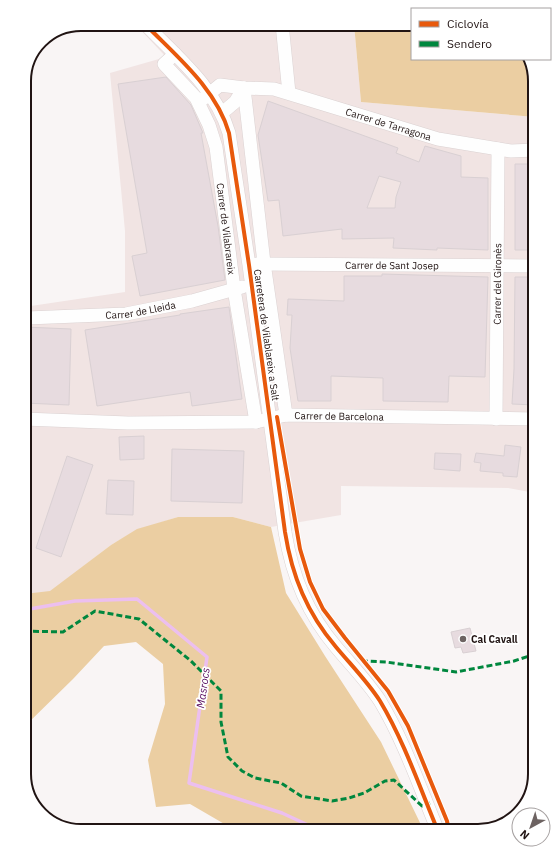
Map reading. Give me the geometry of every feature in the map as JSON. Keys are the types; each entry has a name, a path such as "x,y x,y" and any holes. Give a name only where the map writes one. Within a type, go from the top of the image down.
{"street":[{"name":"Carretera de Vilablareix a Salt","path":"151,31 194,74 210,94 222,113 229,133 252,284 285,532 295,577 304,600 321,628 366,681 379,700 392,724 435,824"},
{"path":"283,31 290,93"},
{"name":"Carrer de Vilabrareix","path":"175,54 164,64 196,98 209,125 216,147 234,289 256,422"},
{"name":"Carrer de Tarragona","path":"194,74 220,85 244,88 274,89 290,93 438,139 512,151 528,150"},
{"path":"198,102 220,85"},
{"path":"222,113 235,102 244,88"},
{"path":"244,88 264,263 286,415"},
{"name":"Carrer del Gironès","path":"496,419 498,149"},
{"name":"Carrer de Sant Josep","path":"249,265 264,263 528,266"},
{"name":"Carrer de Lleida","path":"31,318 126,314 192,301 252,284"},
{"name":"Carrer de Barcelona","path":"31,419 128,423 256,422 286,415 528,419"}],"shaded area":[{"path":"142,31 355,31 361,102 528,116 528,492 508,488 341,486 341,515 271,527 233,517 178,517 137,530 111,545 50,592 31,593 31,306 125,292 125,231 110,73 166,57"},
{"path":"355,31 411,31 411,60 523,60 528,74 528,116 361,102"},
{"path":"178,517 233,517 271,527 286,593 381,742 421,824 224,824 190,804 156,807 148,760 165,704 163,664 136,642 104,646 31,720 31,593 50,591 111,545 137,529"}],"building":[{"path":"166,77 191,105 203,133 201,133 218,226 225,280 140,296 132,256 147,253 118,84"},
{"path":"268,101 398,148 396,153 419,162 425,146 461,156 461,177 488,178 488,250 393,248 394,238 342,239 342,229 283,236 279,200 268,201 258,135","holes":["379,176 401,182 396,197 395,208 367,208"]},
{"path":"515,164 528,164 528,250 515,250"},
{"path":"382,274 488,277 485,377 449,376 448,402 383,401 383,378 331,376 331,401 298,401 290,348 292,315 287,315 288,299 344,301 344,276 382,276"},
{"path":"515,277 528,277 528,405 512,404"},
{"path":"229,307 242,399 192,406 190,392 97,406 85,330"},
{"path":"31,327 71,329 69,405 31,403"},
{"path":"144,436 144,459 120,460 119,437"},
{"path":"505,445 521,447 517,477 503,476 503,473 480,471 481,463 474,462 476,453 504,456"},
{"path":"172,449 244,451 242,503 171,501"},
{"path":"435,453 461,454 460,471 434,469"},
{"path":"67,456 93,465 61,557 36,548"},
{"path":"108,480 134,481 133,515 106,514"},
{"name":"Cal Cavall","path":"470,628 476,651 463,653 461,647 455,648 451,632"}],"waterway":[{"name":"Masrocs","path":"31,609 75,601 137,599 207,657 189,783 282,813 306,824"}],"marked path":[{"path":"31,631 63,632 95,611 139,619 191,661 221,691 221,722 228,757 242,771 255,778 281,783 301,796 332,801 349,798 364,793 385,781 394,780 422,806 430,803"},
{"path":"362,662 386,662 456,672 514,661 528,656"}],"cycle path":[{"path":"152,31 205,87 215,101 229,133 249,265 285,532 297,579 302,593 317,621 336,647 370,687 389,716 404,748 435,824"},
{"path":"277,417 300,549 310,582 323,609 388,691 408,726 448,824"}],"place":[{"name":"Cal Cavall","path":"463,639"}]}
